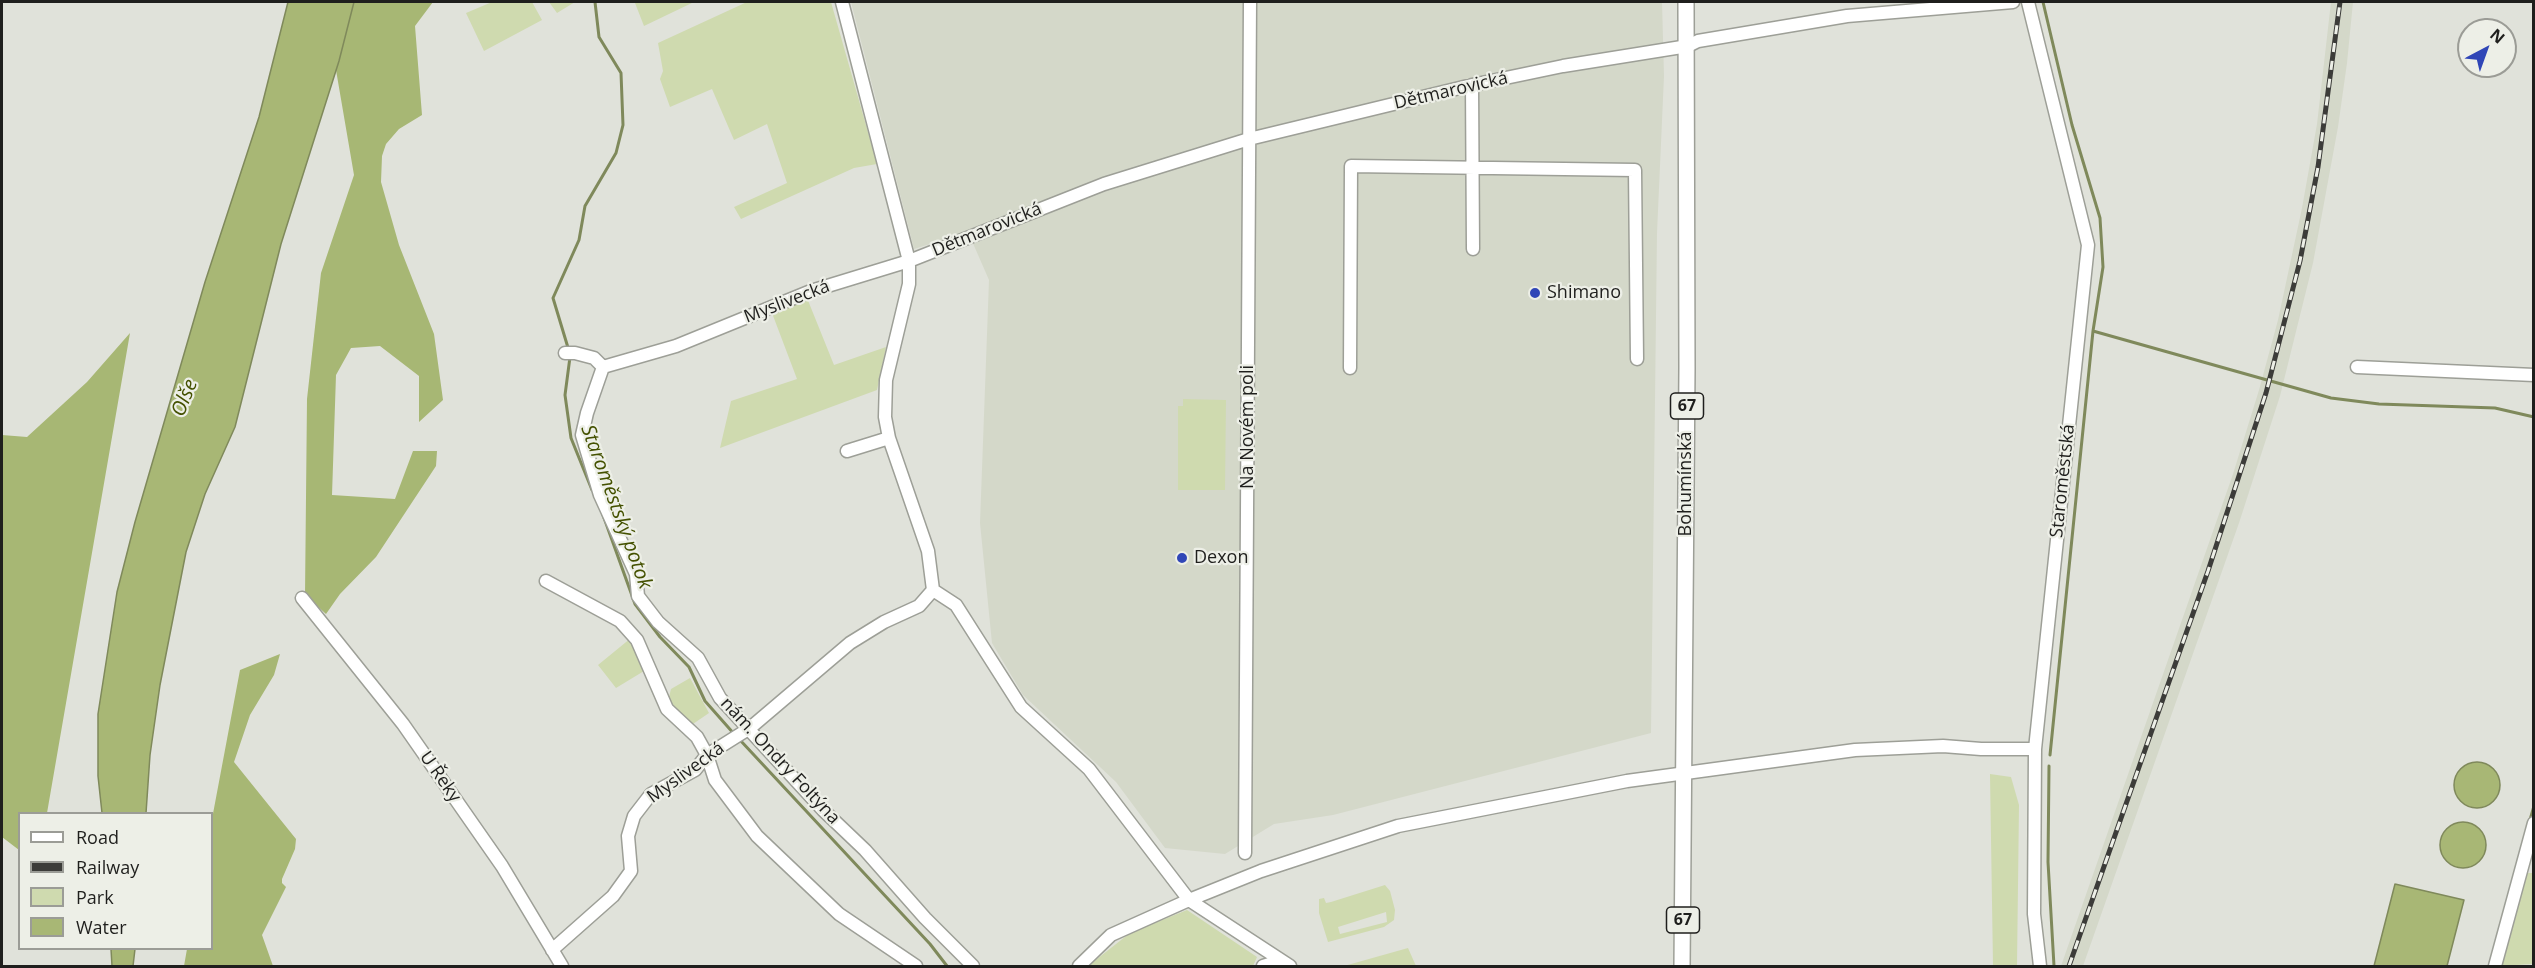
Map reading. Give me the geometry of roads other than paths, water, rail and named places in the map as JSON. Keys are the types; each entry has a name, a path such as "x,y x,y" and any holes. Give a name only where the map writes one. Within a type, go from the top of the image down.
{"main road":[{"name":"Bohumínská","path":"1682,966 1688,46 1686,2"}],"street":[{"path":"842,2 909,261 909,284 886,380 885,417 889,438 928,551 933,590 956,605 1022,707 1089,770 1189,900 1285,964"},
{"name":"Na Novém poli","path":"1245,853 1250,2"},
{"name":"Dětmarovická","path":"909,261 1104,184 1249,139 1472,86 1563,66 1688,46 1698,41 1847,16 2013,2"},
{"name":"Staroměstská","path":"2028,2 2088,245 2035,748 2034,914 2040,966"},
{"path":"1472,86 1473,249"},
{"path":"1350,368 1351,166 1635,170 1637,359"},
{"name":"Myslivecká","path":"603,367 676,346 811,291 909,261"},
{"path":"570,353 594,358 603,367"},
{"name":"nám. Ondry Foltýna","path":"603,367 582,435 600,495 636,574 638,596 658,622 698,658 743,733 865,850 925,918 973,966"},
{"path":"2357,367 2534,375"},
{"path":"847,451 889,438"},
{"path":"546,581 620,621 637,640 667,709 697,737 707,755 715,780 757,836 839,914 916,966"},
{"name":"Myslivecká","path":"552,950 613,896 631,871 628,836 634,816 651,794 695,770 707,755 743,733 850,643 884,621 919,606 933,590"},
{"name":"U Řeky","path":"302,598 409,733 502,866 562,966"},
{"path":"1079,966 1111,935 1189,900 1261,871 1398,826 1627,781 1855,750 1943,746 1981,749 2035,748"},
{"path":"2495,966 2534,823"},
{"path":"1263,966 1285,964"}],"water":[{"name":"Olše","path":"288,2 354,2 339,61 281,244 235,427 205,494 186,552 160,685 150,755 146,812 102,812 98,776 98,714 117,592 205,282 259,117"},
{"path":"2477,762 2493,769 2500,785 2493,801 2477,808 2461,801 2454,785 2461,769"},
{"path":"2463,822 2472,823 2480,828 2485,836 2485,854 2480,862 2472,867 2463,868 2454,867 2446,862 2441,854 2440,845 2441,836 2446,828 2454,823"},
{"path":"2395,884 2464,900 2447,966 2374,966"},
{"path":"111,950 135,950 133,966 112,966"}],"waterway":[{"name":"Staroměstský potok","path":"569,351 553,298 579,240 585,206 616,153 623,125 621,73 599,37 595,2"},
{"path":"2043,2 2072,125 2100,218 2103,267 2093,331 2050,755"},
{"path":"2093,331 2331,398 2379,404 2495,408 2534,417"},
{"name":"Staroměstský potok","path":"570,357 565,395 571,438 592,490"},
{"name":"Staroměstský potok","path":"603,515 635,604 660,637 689,667 705,701 735,735"},
{"name":"Staroměstský potok","path":"740,740 930,944 947,966"},
{"path":"2049,766 2048,862 2054,966"},
{"path":"2530,820 2534,806"}],"railway":[{"path":"2069,966 2208,571 2266,393 2300,261 2318,167 2340,2"}],"place":[{"name":"Shimano","path":"1535,293"},
{"name":"Dexon","path":"1182,558"}]}
